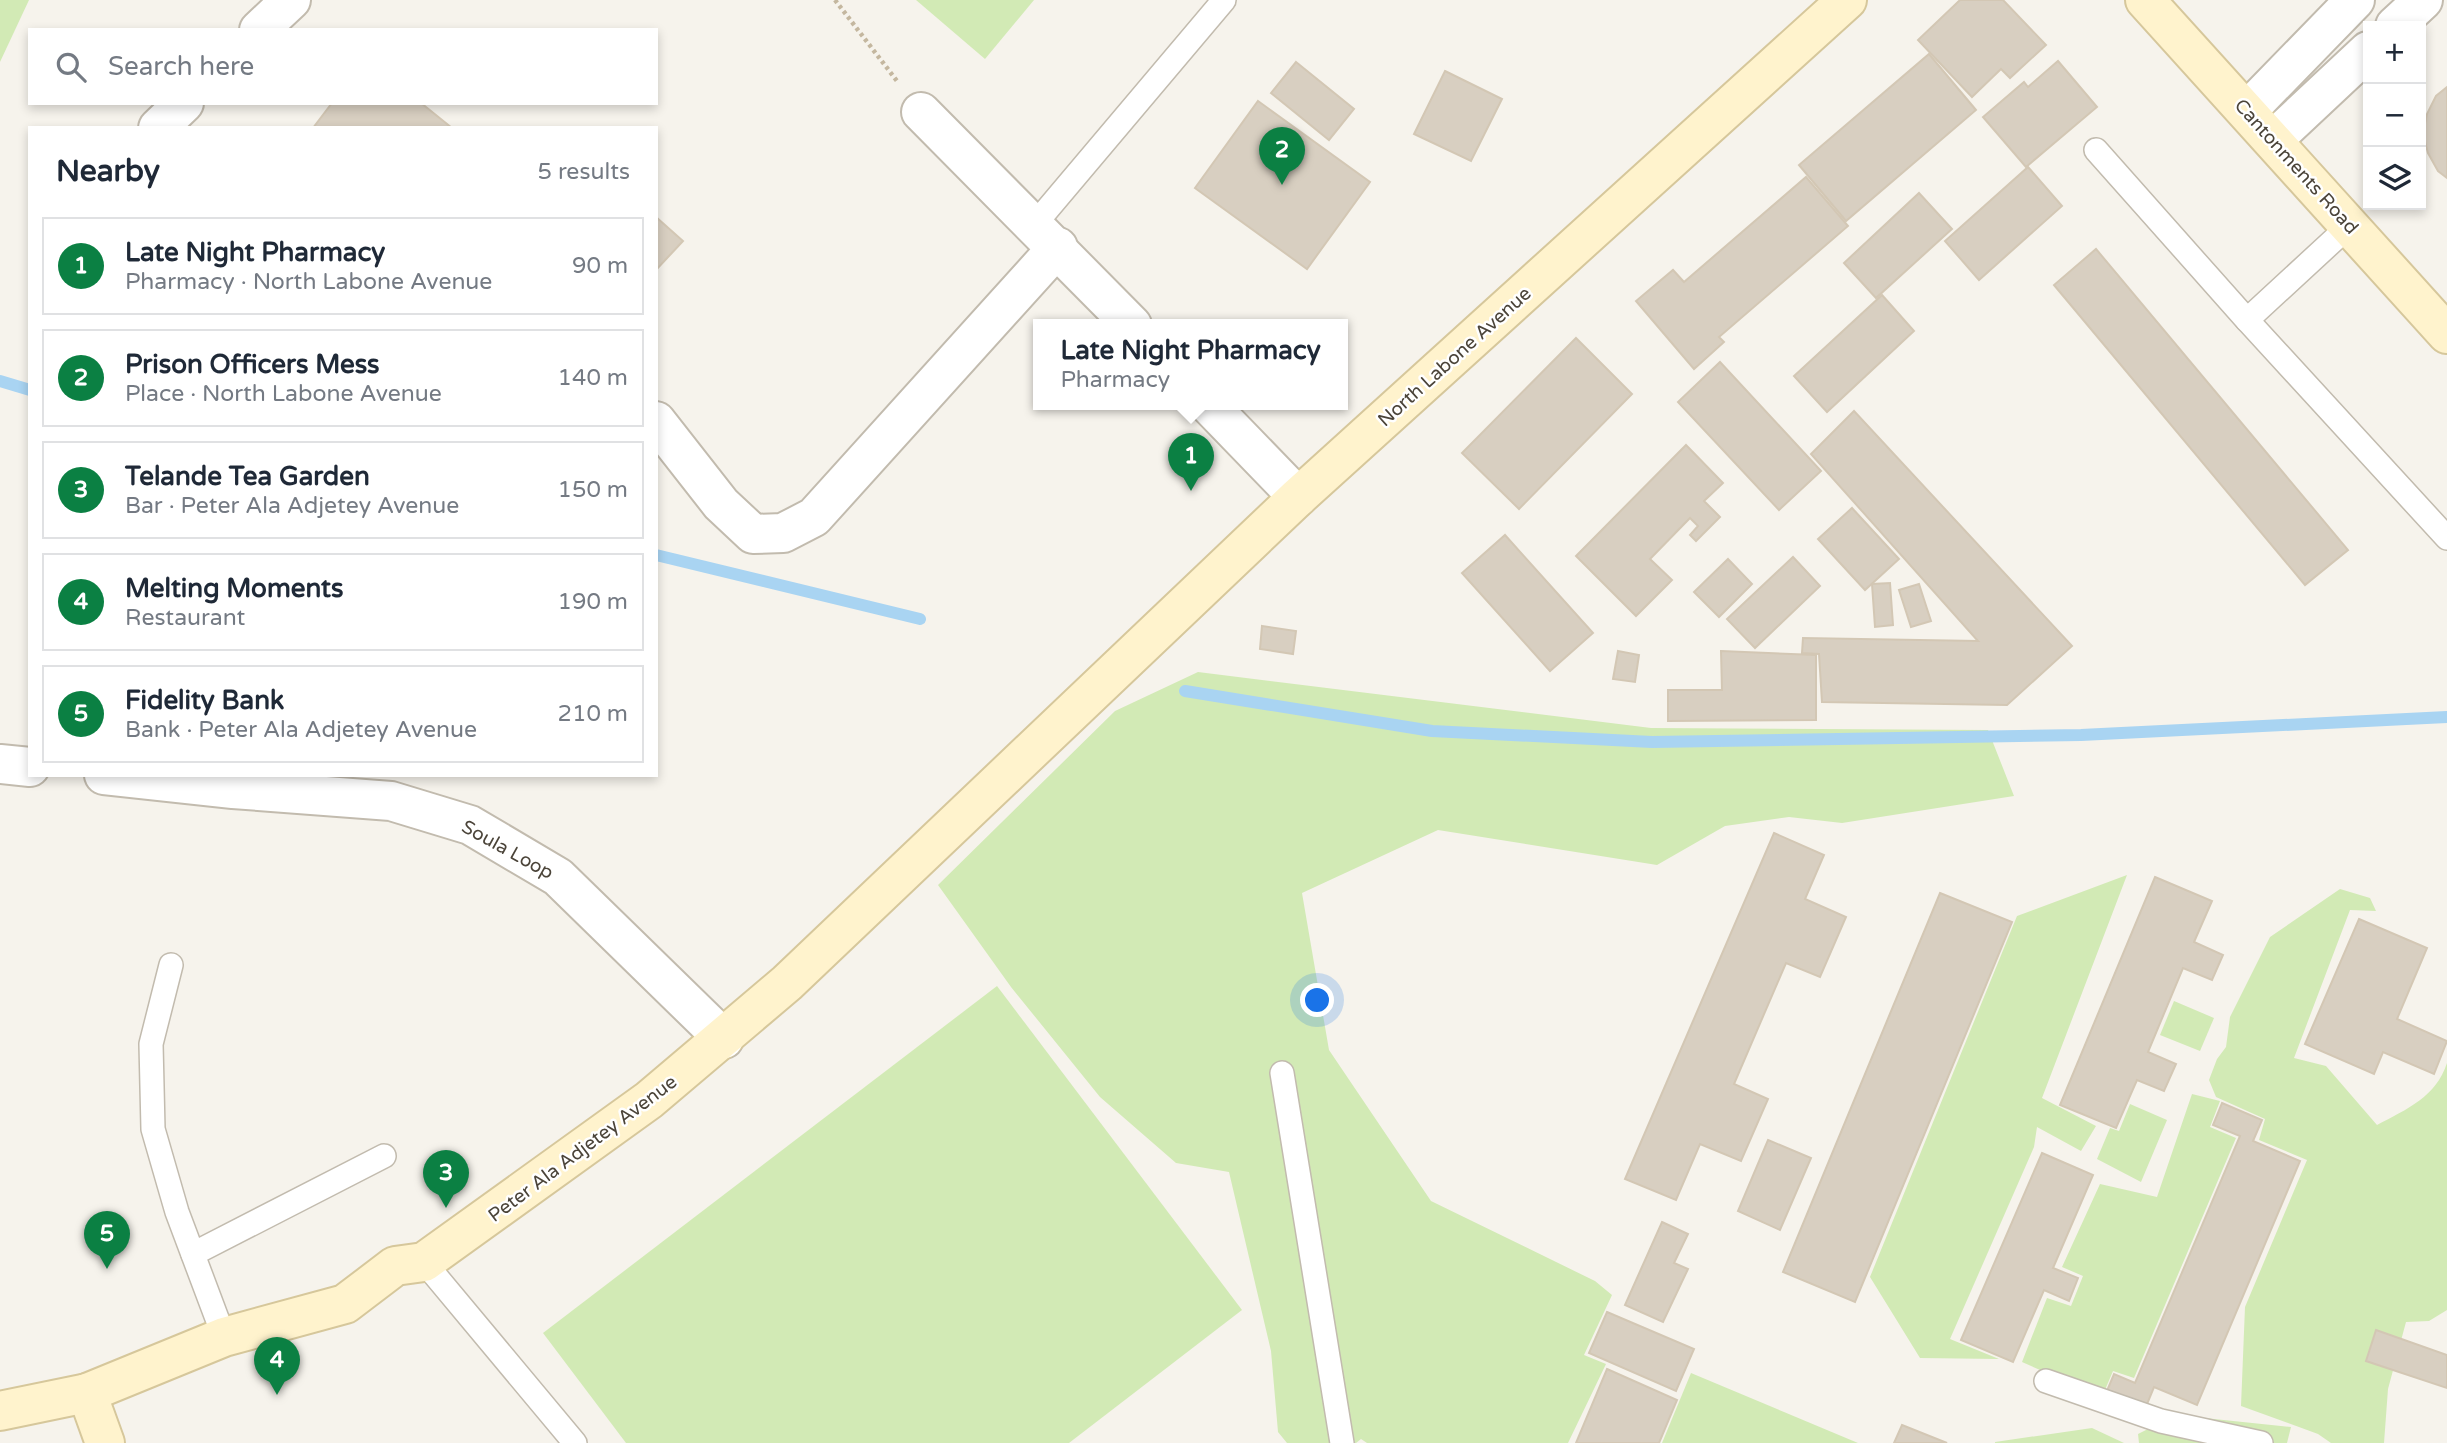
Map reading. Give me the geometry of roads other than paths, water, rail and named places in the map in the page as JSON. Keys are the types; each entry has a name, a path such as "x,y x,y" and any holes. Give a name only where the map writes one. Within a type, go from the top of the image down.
{"street":[{"name":"North Labone Avenue","path":"1066,717 1297,498 1847,0"},
{"name":"Cantonments Road","path":"2145,0 2447,334"},
{"path":"2247,111 2355,0"},
{"path":"2400,21 2423,0"},
{"path":"2273,140 2363,56"},
{"path":"160,126 182,105"},
{"path":"921,112 1047,236 1126,319"},
{"path":"658,424 721,504 753,534 783,533 814,517 1047,236"},
{"path":"1214,410 1297,498"},
{"name":"Peter Ala Adjetey Avenue","path":"0,1411 87,1393 224,1337 345,1304 396,1266 424,1262 649,1100 724,1038 1066,717"},
{"path":"0,764 28,767"},
{"name":"Soula Loop","path":"122,777 233,789 391,801 470,825 558,877 724,1038"},
{"path":"87,1393 105,1443"}],"lane":[{"path":"1047,236 1224,0"},
{"path":"2096,150 2447,538"},
{"path":"2247,320 2350,225"},
{"path":"170,965 151,1044 153,1129 177,1212 224,1337"},
{"path":"1282,1073 1342,1443"},
{"path":"193,1254 384,1156"},
{"path":"424,1262 575,1443"},
{"path":"2046,1381 2161,1420 2261,1443"}],"waterway":[{"path":"0,381 28,389"},
{"path":"658,555 920,619"},
{"path":"1185,691 1432,731 1652,742 2081,735 2447,717"}],"place":[{"name":"Prison Officers Mess","path":"1282,185"},
{"name":"Late Night Pharmacy","path":"1191,491"},
{"name":"Telande Tea Garden","path":"446,1208"},
{"name":"Fidelity Bank","path":"107,1269"},
{"name":"Melting Moments","path":"277,1395"}]}
